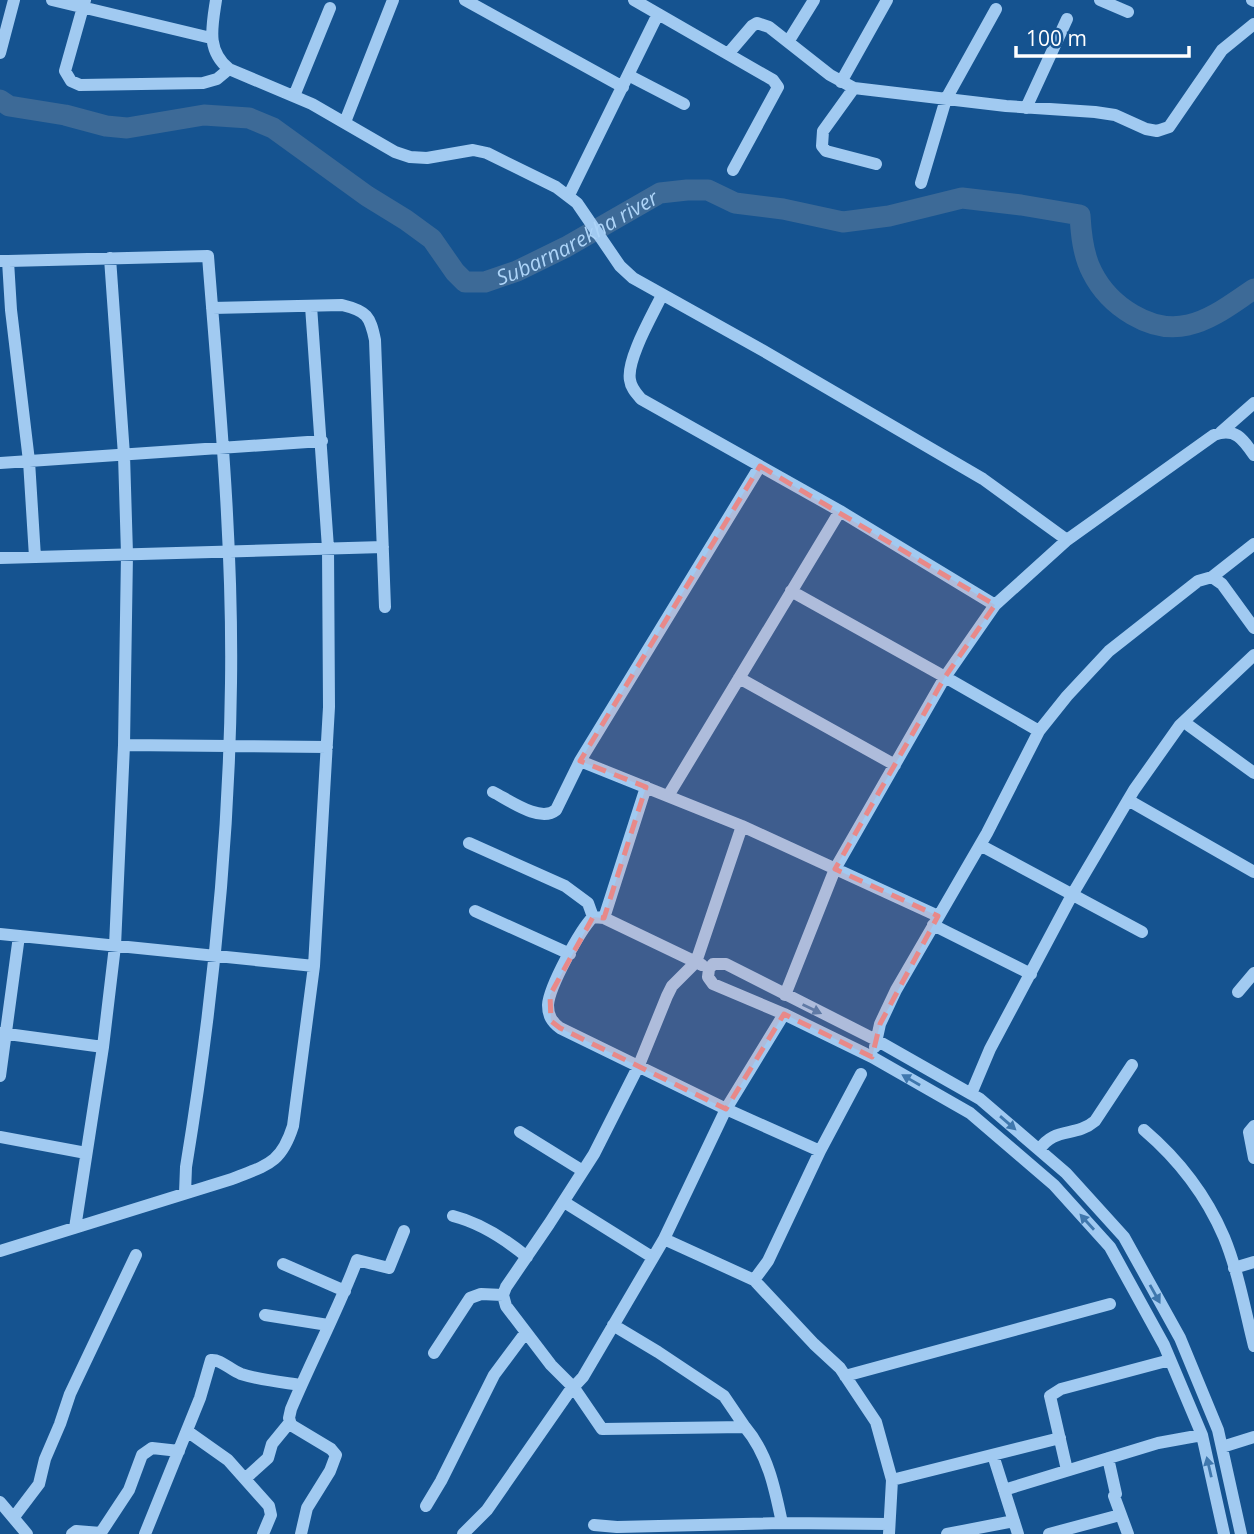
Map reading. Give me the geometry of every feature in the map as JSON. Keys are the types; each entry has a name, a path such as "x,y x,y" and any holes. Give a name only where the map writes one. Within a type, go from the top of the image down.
{"street":[{"path":"1,53 3,32 14,0"},
{"path":"52,0 84,4 211,38"},
{"path":"216,0 211,38 220,62 229,69 294,96 395,152 410,157 427,158 473,150 487,153 573,199 620,266 633,278 983,479 1066,540"},
{"path":"345,122 393,0"},
{"path":"465,0 625,81 684,104"},
{"path":"634,0 774,80 778,87 733,170"},
{"path":"788,42 814,0"},
{"path":"841,82 887,0"},
{"path":"1100,0 1128,12"},
{"path":"84,4 65,71 71,81 80,85 203,83 217,79 229,69"},
{"path":"294,96 330,8"},
{"path":"921,183 946,99 996,9"},
{"path":"573,199 658,14"},
{"path":"1026,108 1067,19"},
{"path":"728,54 757,23 769,27 841,82 855,88 1026,108 1115,115 1157,131 1169,127 1222,50 1254,24"},
{"path":"855,88 823,131 822,146 826,151 876,164"},
{"path":"35,557 29,461 4,261 208,256 229,551 231,681 214,956 186,1167 185,1194"},
{"path":"75,1227 103,1047 115,946 124,745 127,554 124,455 110,258"},
{"path":"662,295 631,363 629,377 633,389 641,399 840,511 995,605"},
{"path":"212,308 342,305 358,309 368,316 375,340 385,607"},
{"path":"0,1251 185,1194 265,1166 279,1157 288,1143 293,1126 314,966 327,747 328,548 311,306"},
{"path":"1221,432 1254,403"},
{"path":"785,995 835,869 946,677 995,605 1066,540 1213,435 1232,432 1242,438 1254,455"},
{"path":"0,463 322,441"},
{"path":"493,792 540,814 553,813 580,761 760,466"},
{"path":"668,796 840,511"},
{"path":"872,1057 880,1024 935,920 980,845 1039,731 1109,651 1198,582 1212,577 1254,544"},
{"path":"0,558 383,547"},
{"path":"1212,577 1222,584 1254,628"},
{"path":"791,591 1039,731"},
{"path":"971,1094 990,1049 1072,895 1128,800 1184,722 1254,655"},
{"path":"739,678 895,765"},
{"path":"1184,722 1254,773"},
{"path":"124,745 327,747"},
{"path":"580,761 742,827 835,869 935,920 1031,974"},
{"path":"646,787 599,917 580,934 550,995 548,1008 551,1021 560,1028 726,1109 820,1151"},
{"path":"1128,800 1254,872"},
{"path":"742,827 696,962 672,986 639,1065 583,1171 503,1295 506,1306 551,1365 574,1388 602,1429 745,1427"},
{"path":"469,843 572,890 588,903 599,917 709,969"},
{"path":"980,845 1142,932"},
{"path":"475,911 570,954"},
{"path":"0,934 314,966"},
{"path":"0,1076 3,1034 19,936"},
{"path":"1241,1530 1218,1430 1180,1338 1124,1237 1066,1173 971,1094 878,1041 726,964 717,962 709,969 708,977 713,984 784,1014 872,1057 970,1113 1054,1185 1110,1247 1164,1345 1202,1435 1224,1531 1241,1530 1254,1522"},
{"path":"1238,992 1254,973"},
{"path":"463,1534 487,1510 583,1377 664,1239 726,1109 784,1014"},
{"path":"3,1034 103,1047"},
{"path":"1039,1150 1046,1139 1089,1126 1095,1121 1132,1065"},
{"path":"754,1280 768,1261 820,1151 861,1074"},
{"path":"1254,1126 1249,1132 1254,1158"},
{"path":"1144,1130 1193,1181 1224,1237 1254,1346"},
{"path":"520,1132 583,1171"},
{"path":"0,1137 86,1153"},
{"path":"564,1202 652,1257"},
{"path":"453,1216 470,1220 503,1237 527,1257"},
{"path":"246,1478 266,1460 272,1444 290,1422 291,1409 301,1385 358,1259 390,1268 404,1231"},
{"path":"594,1525 617,1527 782,1523 889,1529 892,1480 876,1422 845,1376 754,1280 664,1239"},
{"path":"14,1517 38,1484 70,1394 136,1255"},
{"path":"1234,1268 1254,1262"},
{"path":"283,1264 345,1291"},
{"path":"434,1353 470,1298 481,1294 503,1295"},
{"path":"845,1376 1110,1304"},
{"path":"265,1315 328,1325"},
{"path":"613,1325 724,1396 753,1437 774,1480 782,1523"},
{"path":"426,1506 494,1375 526,1332"},
{"path":"1164,1345 1180,1338"},
{"path":"145,1534 213,1359 243,1375 301,1385"},
{"path":"1067,1470 1050,1396 1061,1389 1170,1360"},
{"path":"290,1422 334,1450 336,1455 330,1471 307,1508 301,1534"},
{"path":"187,1431 214,1448 246,1478 271,1509 263,1534"},
{"path":"1004,1490 1158,1443 1202,1435"},
{"path":"1222,1447 1254,1437"},
{"path":"892,1480 1060,1438"},
{"path":"72,1534 76,1531 100,1534 126,1497 142,1455 152,1448 179,1451"},
{"path":"993,1455 1018,1534"},
{"path":"1108,1458 1116,1493 1114,1496 1128,1534"},
{"path":"0,1502 27,1534"},
{"path":"1049,1534 1121,1515"},
{"path":"947,1534 1014,1521"}],"highlighted area":[{"path":"760,466 995,605 945,677 835,869 938,916 880,1024 872,1057 784,1014 726,1109 560,1028 551,1021 550,995 593,917 604,918 646,787 580,761"}],"waterway":[{"name":"Subarnarekha river","path":"0,100 9,106 127,128 204,115 249,118 273,128 432,239 465,282 485,282 517,271 566,247 660,193 708,190 735,203 783,209 843,222 889,216 962,198 1080,215 1086,259 1099,284 1132,315 1160,325 1174,327 1197,323 1254,289"}]}
